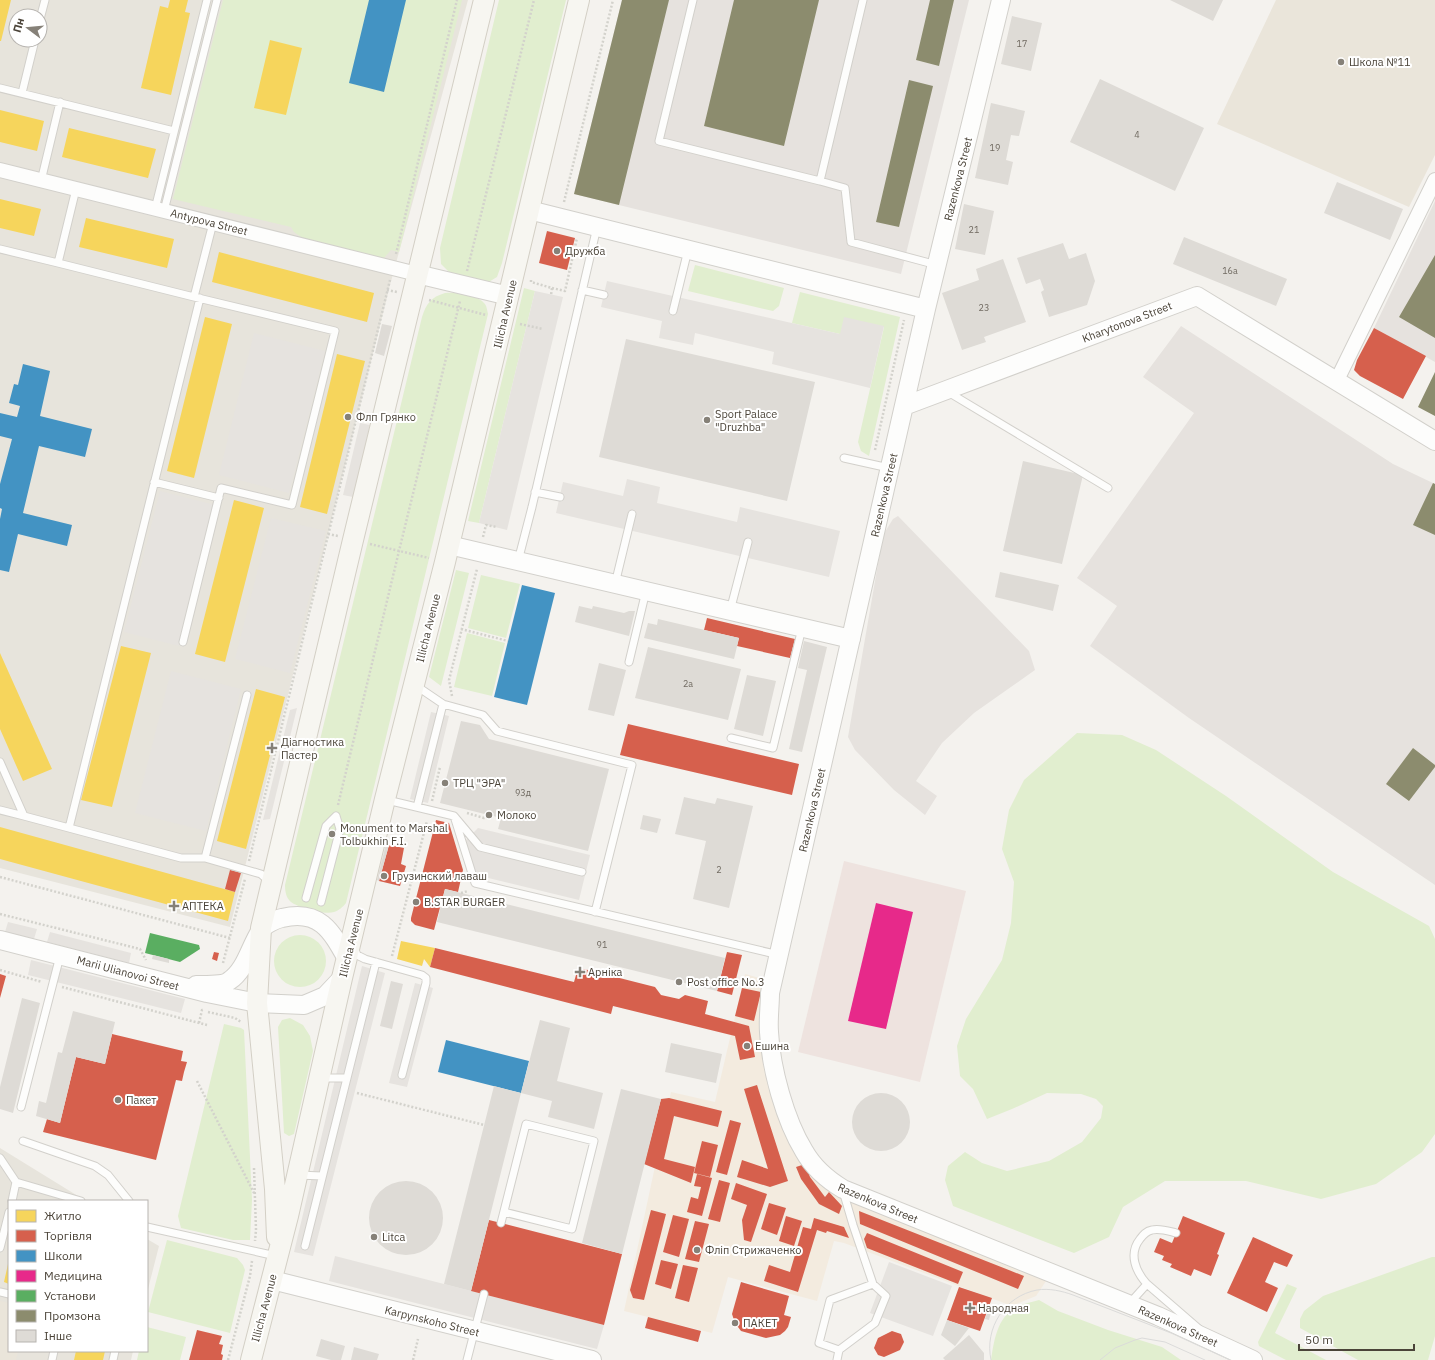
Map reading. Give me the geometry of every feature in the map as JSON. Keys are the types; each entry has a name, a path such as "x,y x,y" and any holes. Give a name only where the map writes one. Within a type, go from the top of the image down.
{"main road":[{"name":"Illicha Avenue","path":"278,1257 275,1190 257,1003 261,928 353,540 484,0"},
{"name":"Illicha Avenue","path":"251,1360 298,1175 342,978 504,320 579,0"}],"street":[{"name":"Razenkova Street","path":"1001,0 926,309 770,993 769,1032 776,1076 785,1108 804,1152 830,1181 843,1189 1129,1304 1208,1339 1235,1356 1253,1360"},
{"name":"Antypova Street","path":"0,170 417,274"},
{"path":"1337,380 1435,180"},
{"path":"529,210 926,309"},
{"path":"417,274 509,296"},
{"name":"Kharytonova Street","path":"904,406 1197,296 1435,441"},
{"path":"447,553 478,561 518,561 851,639"},
{"path":"179,986 228,982 239,972 261,928 279,919 293,915 307,917 320,922 349,950"},
{"name":"Marii Ulianovoi Street","path":"0,940 207,994 257,1003"},
{"path":"257,1003 304,1005 325,996 342,978"},
{"name":"Karpynskoho Street","path":"272,1280 474,1332 592,1360"}],"lane":[{"path":"160,210 174,131 207,0"},
{"path":"160,210 217,0"},
{"path":"693,0 659,141 845,188 850,242 937,265"},
{"path":"820,181 863,0"},
{"path":"22,93 33,48"},
{"path":"0,88 174,131"},
{"path":"41,180 60,102"},
{"path":"58,263 76,189"},
{"path":"69,828 154,482 213,223"},
{"path":"518,561 597,227"},
{"path":"0,249 335,331 292,505 221,488 183,642"},
{"path":"673,311 688,250"},
{"path":"582,290 604,295"},
{"path":"946,390 1108,488"},
{"path":"844,458 890,468"},
{"path":"154,482 219,498"},
{"path":"535,492 560,497"},
{"path":"615,584 632,514"},
{"path":"730,611 748,542"},
{"path":"629,662 646,591"},
{"path":"730,738 773,748 802,628"},
{"path":"414,684 443,704 483,715 497,731 632,765 595,912"},
{"path":"205,858 247,695"},
{"path":"417,807 443,704"},
{"path":"0,762 24,816"},
{"path":"385,799 454,816 480,847 582,872"},
{"path":"0,810 181,858 205,858 261,874 267,877 271,887"},
{"path":"306,898 326,826 336,816 340,829 321,902"},
{"path":"454,816 475,883 779,955"},
{"path":"349,950 365,959 422,975 426,978 426,983 402,1075"},
{"path":"21,1107 60,955"},
{"path":"305,1246 376,962"},
{"path":"320,1078 347,1078"},
{"path":"501,1223 526,1124 594,1141 572,1229 504,1212"},
{"path":"23,1141 95,1166 108,1175 128,1200"},
{"path":"0,1158 16,1182 78,1200"},
{"path":"298,1175 322,1176"},
{"path":"12,1200 16,1182"},
{"path":"837,1360 839,1350 875,1323 886,1296 873,1284 853,1225 843,1189"},
{"path":"0,1248 8,1216"},
{"path":"149,1226 278,1257"},
{"path":"1176,1232 1160,1229 1150,1230 1145,1233 1138,1242 1134,1251 1135,1265 1140,1276 1147,1284 1194,1323 1208,1339"},
{"path":"839,1350 819,1343 830,1300 873,1284"},
{"path":"1129,1304 1147,1284"},
{"path":"467,1360 484,1294"}],"path":[{"path":"222,966 245,883 457,0"},
{"path":"336,816 399,550 459,308 463,286 534,0"},
{"path":"560,218 614,0"},
{"path":"532,275 531,282 565,291 578,235"},
{"path":"551,295 552,288"},
{"path":"387,290 543,329"},
{"path":"478,561 486,525 496,527"},
{"path":"328,534 399,550 447,553"},
{"path":"461,630 508,641"},
{"path":"0,877 230,938"},
{"path":"0,914 140,949 147,961"},
{"path":"0,970 207,1025"},
{"path":"199,1023 202,1010 235,1018 244,1023"},
{"path":"197,1081 255,1194"},
{"path":"357,1093 484,1125"},
{"path":"228,1360 250,1276 254,1251 256,1230 254,1162"},
{"path":"413,1360 418,1339"}],"shaded area":[{"path":"0,0 468,0 390,285 230,927 0,868"},
{"path":"622,0 969,0 901,274 574,194"},
{"name":"Школа №11","path":"1276,0 1435,0 1435,155 1409,207 1217,124"},
{"path":"1435,201 1435,362 1374,328"},
{"path":"607,281 840,334 844,317 884,326 870,388 772,364 774,352 695,333 693,345 659,338 662,321 601,307"},
{"path":"535,291 563,297 507,530 479,523"},
{"path":"1181,326 1393,464 1435,484 1435,885 1189,718 1090,646 1117,606 1077,578 1194,413 1143,377"},
{"path":"254,333 325,351 289,493 219,475"},
{"path":"360,423 370,425 353,497 343,495"},
{"path":"627,479 660,487 657,503 737,522 740,507 840,531 829,577 556,513 563,482 623,496"},
{"path":"160,491 215,505 179,646 124,632"},
{"path":"898,516 1029,651 1035,670 974,713 942,743 916,781 937,796 925,815 894,790 855,750 848,737 883,535 893,519"},
{"path":"271,518 326,531 290,673 235,659"},
{"path":"171,671 241,689 206,831 135,813"},
{"path":"297,708 270,819 263,820 290,710"},
{"path":"431,712 449,716 428,803 410,799"},
{"path":"478,828 590,855 579,900 476,875 464,842"},
{"path":"844,861 966,891 920,1082 798,1052"},
{"path":"8,922 37,929 34,939 5,932"},
{"path":"50,932 131,953 129,963 47,942"},
{"path":"31,960 185,999 181,1013 28,975"},
{"path":"362,966 385,973 313,1256 294,1252"},
{"path":"745,974 781,984 778,997 777,1048 787,1098 814,1161 838,1189 1048,1278 1036,1296 1012,1306 844,1243 834,1241 817,1301 728,1277 712,1333 624,1311 671,1092 715,1102"},
{"path":"415,983 433,988 407,1087 389,1083"},
{"path":"0,1148 84,1200 8,1200 8,1352 133,1352 131,1360 0,1360"},
{"path":"148,1240 159,1246 148,1289"},
{"path":"335,1256 604,1325 597,1349 329,1281"},
{"path":"889,1262 952,1286 933,1336 870,1313"},
{"path":"0,1301 8,1303 8,1352 18,1352 16,1360 0,1360"}],"green space":[{"path":"223,0 462,0 399,252 391,250 384,258 376,259 304,239 294,232 291,227 173,199"},
{"path":"499,0 566,0 502,263 497,277 487,283 461,277 449,272 441,264 440,248"},
{"path":"695,265 784,288 779,306 773,311 688,291"},
{"path":"524,288 535,291 479,523 468,521"},
{"path":"800,292 900,317 869,456 861,451 858,442 884,327 840,334 792,323"},
{"path":"445,293 461,293 477,298 485,304 488,314 346,903 334,912 318,912 300,907 291,902 286,894 285,885 422,317 425,308 430,302 436,297"},
{"path":"456,570 469,573 441,686 429,677"},
{"path":"481,575 520,584 506,638 468,628"},
{"path":"467,633 505,643 492,696 454,687"},
{"path":"1077,733 1122,735 1156,750 1226,796 1333,872 1429,926 1435,939 1435,1134 1422,1152 1376,1184 1321,1199 1246,1181 1165,1181 1123,1207 1109,1237 1074,1253 953,1206 945,1180 948,1166 965,1152 982,1163 1007,1171 1049,1161 1082,1142 1101,1118 1103,1106 1096,1099 1081,1094 1047,1093 987,1119 973,1089 960,1076 957,1046 966,1019 1002,960 1011,923 1014,882 1002,849 1009,810 1024,780"},
{"path":"300,935 314,939 322,947 326,961 322,975 314,983 300,987 286,983 278,975 274,961 278,947 286,939"},
{"path":"290,1018 303,1025 310,1036 313,1051 294,1134 289,1136 284,1133 278,1027 282,1020"},
{"path":"224,1024 244,1030 252,1200 250,1240 233,1240 181,1228 178,1216"},
{"path":"167,1240 237,1258 243,1265 245,1270 230,1333 148,1312"},
{"path":"1435,1257 1435,1336 1428,1360 1358,1360 1300,1328 1300,1319 1304,1311 1323,1296"},
{"path":"1287,1284 1297,1288 1275,1333 1326,1360 1286,1360 1259,1346 1258,1342"},
{"path":"1039,1300 1058,1311 1108,1330 1162,1347 1181,1360 991,1360 997,1331 1004,1318 1015,1308"},
{"path":"148,1327 186,1337 180,1360 137,1360 139,1352 148,1352"}],"building: Житло":[{"path":"0,0 11,0 1,41"},
{"path":"170,0 188,0 185,12 190,13 171,95 141,88 160,6 168,8"},
{"path":"270,40 302,48 286,115 254,108"},
{"path":"0,110 44,121 37,151 0,142"},
{"path":"69,128 156,149 148,178 62,157"},
{"path":"0,199 41,209 34,236 0,228"},
{"path":"86,218 174,239 167,268 79,247"},
{"path":"219,252 374,293 367,322 212,282"},
{"path":"205,317 232,324 194,478 167,471"},
{"path":"337,354 365,361 327,514 300,507"},
{"path":"234,500 264,508 225,662 195,654"},
{"path":"121,646 151,653 112,807 81,800"},
{"path":"0,653 52,769 23,781 0,729"},
{"path":"256,689 285,697 246,849 217,841"},
{"path":"0,827 235,892 228,921 0,859"},
{"path":"401,941 435,948 430,967 424,959 422,966 397,959"},
{"path":"8,1264 8,1284 4,1282"},
{"path":"76,1352 105,1352 103,1360 74,1360"}],"building: Торгівля":[{"name":"Дружба","path":"547,231 575,238 567,270 539,263"},
{"path":"1374,328 1426,356 1403,399 1360,376 1354,370 1357,360"},
{"path":"707,618 795,639 790,658 737,646 739,638 704,630"},
{"path":"628,724 799,764 792,795 620,755"},
{"path":"436,820 449,823 463,870 458,892 445,889 434,930 415,925 411,921 411,918"},
{"path":"389,845 404,848 401,864 406,866 400,886 379,881"},
{"path":"230,870 241,873 235,892 225,889"},
{"path":"435,948 574,982 576,975 584,969 655,987 661,995 679,999 685,995 708,1001 705,1014 749,1026 755,1057 740,1060 735,1036 613,1006 611,1014 430,967"},
{"path":"214,952 219,953 217,961 212,959"},
{"path":"727,952 742,955 732,995 717,991"},
{"path":"0,974 6,976 0,998"},
{"path":"742,988 761,992 754,1021 735,1016"},
{"name":"Пакет","path":"112,1034 183,1051 181,1061 187,1062 182,1081 176,1080 156,1160 43,1132 47,1119 60,1123 76,1057 105,1064"},
{"path":"757,1085 788,1181 770,1187 737,1177 742,1160 768,1169 744,1089"},
{"path":"669,1098 722,1111 718,1127 674,1116 664,1159 695,1167 691,1183 644,1164 661,1099"},
{"path":"730,1120 741,1123 727,1175 716,1172"},
{"path":"702,1141 718,1145 710,1177 694,1173"},
{"path":"805,1164 810,1177 825,1197 829,1192 842,1206 839,1214 819,1204 801,1179 796,1167"},
{"path":"697,1174 712,1178 702,1216 687,1212 691,1197 698,1199 701,1187 694,1186"},
{"path":"719,1180 730,1183 720,1222 708,1219"},
{"path":"736,1183 767,1194 751,1242 744,1240 742,1220 747,1205 731,1199"},
{"path":"769,1203 786,1208 777,1235 761,1229"},
{"path":"651,1210 666,1214 644,1300 633,1298 630,1290"},
{"path":"859,1211 1024,1276 1018,1289 860,1224"},
{"path":"673,1215 689,1219 679,1257 663,1252"},
{"path":"786,1216 802,1221 794,1246 779,1241"},
{"path":"1183,1216 1225,1233 1211,1276 1194,1269 1191,1276 1170,1267 1172,1264 1162,1260 1164,1256 1154,1252 1160,1238 1172,1243"},
{"path":"814,1218 844,1227 849,1238 827,1231 826,1233 817,1230 798,1292 764,1281 769,1265 790,1272 803,1227 811,1229"},
{"path":"489,1220 622,1254 604,1325 471,1291"},
{"path":"695,1221 709,1224 699,1262 685,1259"},
{"path":"867,1233 963,1272 958,1284 867,1248 864,1239"},
{"path":"1253,1237 1293,1255 1287,1267 1274,1262 1265,1282 1278,1288 1267,1312 1227,1293"},
{"path":"661,1260 678,1264 671,1289 655,1284"},
{"path":"683,1265 698,1268 689,1302 675,1298"},
{"path":"741,1282 789,1296 784,1315 791,1317 785,1331 780,1335 766,1338 741,1331 735,1323 732,1314"},
{"name":"Народная","path":"959,1287 992,1298 980,1331 947,1320"},
{"path":"648,1317 701,1331 698,1342 645,1328"},
{"path":"197,1330 222,1336 219,1344 223,1345 221,1354 223,1355 222,1360 189,1360"},
{"path":"892,1331 901,1334 904,1342 900,1350 884,1357 878,1355 874,1348 878,1338"}],"building: Школи":[{"path":"369,0 406,0 384,92 349,83"},
{"path":"23,364 50,371 40,416 92,429 85,457 39,446 23,513 72,525 67,546 18,534 9,572 0,570 0,519 2,509 0,508 0,484 12,439 0,436 0,413 17,417 20,406 9,403 14,384 18,385"},
{"path":"522,585 555,593 527,705 494,697"},
{"path":"446,1040 529,1061 521,1093 438,1072"}],"building: Медицина":[{"path":"876,903 913,912 886,1029 848,1021"}],"building: Установи":[{"path":"150,933 199,945 200,949 180,962 145,953"}],"building: Промзона":[{"path":"622,0 669,0 619,205 574,194"},
{"path":"734,0 819,0 784,146 704,126"},
{"path":"930,0 954,0 939,66 916,60"},
{"path":"909,80 933,86 899,227 876,222"},
{"path":"1435,255 1435,338 1399,317"},
{"path":"1435,372 1435,416 1418,407"},
{"path":"1433,483 1435,484 1435,535 1413,525"},
{"path":"1413,748 1435,765 1435,767 1409,801 1386,784"}],"building: Інше":[{"path":"1170,0 1223,0 1213,21"},
{"path":"1012,16 1042,23 1031,71 1001,64"},
{"path":"1100,79 1204,128 1175,191 1070,142"},
{"path":"991,103 1025,111 1019,136 1011,135 1006,160 1013,162 1008,185 975,178"},
{"path":"1337,182 1403,209 1390,240 1324,213"},
{"path":"964,204 994,211 985,255 955,249"},
{"path":"1184,237 1287,279 1276,306 1173,264"},
{"path":"1063,243 1069,259 1086,253 1095,281 1087,305 1049,317 1041,292 1044,290 1040,279 1026,284 1017,258"},
{"path":"1003,259 1026,322 984,337 986,342 962,350 942,293 979,280 976,269"},
{"path":"382,324 392,326 384,356 375,353"},
{"name":"Sport Palace \"Druzhba\"","path":"626,339 815,382 787,501 599,457"},
{"path":"1023,461 1083,475 1062,564 1003,551"},
{"path":"1000,572 1059,585 1053,611 995,597"},
{"path":"579,606 592,609 593,606 624,613 635,611 629,636 575,622"},
{"path":"658,619 739,638 734,659 644,638 648,623 657,625"},
{"path":"804,641 827,647 802,752 789,749 807,670 798,668"},
{"path":"648,647 741,669 728,720 635,698"},
{"path":"599,663 626,670 614,716 588,710"},
{"path":"747,675 776,681 763,736 734,729"},
{"path":"461,721 480,725 489,739 609,769 588,851 498,829 501,818 440,803"},
{"path":"684,797 715,804 717,798 753,806 729,908 693,899 706,841 675,834"},
{"path":"643,815 661,819 657,833 640,829"},
{"path":"386,844 389,845 379,881 377,880"},
{"path":"445,889 725,958 717,991 437,922"},
{"path":"153,955 169,959 169,963 152,959"},
{"path":"391,981 403,984 392,1029 380,1026"},
{"path":"22,998 40,1003 13,1113 0,1109 0,1087"},
{"path":"73,1011 115,1022 105,1064 76,1057 60,1123 36,1116 39,1101 46,1103 58,1052 62,1053"},
{"path":"540,1020 570,1028 557,1081 603,1093 594,1129 548,1117 552,1101 521,1093"},
{"path":"671,1043 722,1054 716,1083 665,1072"},
{"path":"494,1086 521,1093 471,1291 444,1284"},
{"path":"621,1089 661,1099 622,1254 582,1243"},
{"path":"881,1093 892,1095 902,1101 908,1111 910,1122 908,1133 902,1143 892,1149 881,1151 870,1149 860,1143 854,1133 852,1122 854,1111 860,1101 870,1095"},
{"path":"399,1181 413,1181 427,1187 437,1197 443,1211 443,1225 437,1239 427,1249 413,1255 399,1255 385,1249 375,1239 369,1225 369,1211 375,1197 385,1187"},
{"path":"989,1307 992,1308 989,1320 985,1319"},
{"path":"947,1320 969,1328 955,1346 941,1335"},
{"path":"969,1335 984,1353 984,1360 945,1360 943,1358"},
{"path":"321,1339 345,1346 341,1360 331,1360 316,1356"},
{"path":"354,1347 379,1354 377,1360 351,1360"}],"tram line":[{"path":"991,1360 991,1336 999,1315 1015,1299 1026,1293 1046,1289 1073,1295 1171,1333 1230,1360"},
{"path":"1100,1360 1115,1348 1142,1338 1165,1342 1205,1360"}],"place":[{"name":"Школа №11","path":"1341,62"},
{"name":"Дружба","path":"557,251"},
{"name":"Флп Грянко","path":"348,417"},
{"name":"Sport Palace \"Druzhba\"","path":"707,420"},
{"name":"Діагностика Пастер","path":"272,748"},
{"name":"ТРЦ \"ЭРА\"","path":"445,783"},
{"name":"Молоко","path":"489,815"},
{"name":"Monument to Marshal Tolbukhin F.I.","path":"332,834"},
{"name":"Грузинский лаваш","path":"384,876"},
{"name":"B.STAR BURGER","path":"416,902"},
{"name":"АПТЕКА","path":"174,906"},
{"name":"Арніка","path":"580,972"},
{"name":"Post office No.3","path":"679,982"},
{"name":"Ешина","path":"747,1046"},
{"name":"Пакет","path":"118,1100"},
{"name":"Litca","path":"374,1237"},
{"name":"Фліп Стрижаченко","path":"697,1250"},
{"name":"Народная","path":"970,1308"},
{"name":"ПАКЕТ","path":"735,1323"}]}
